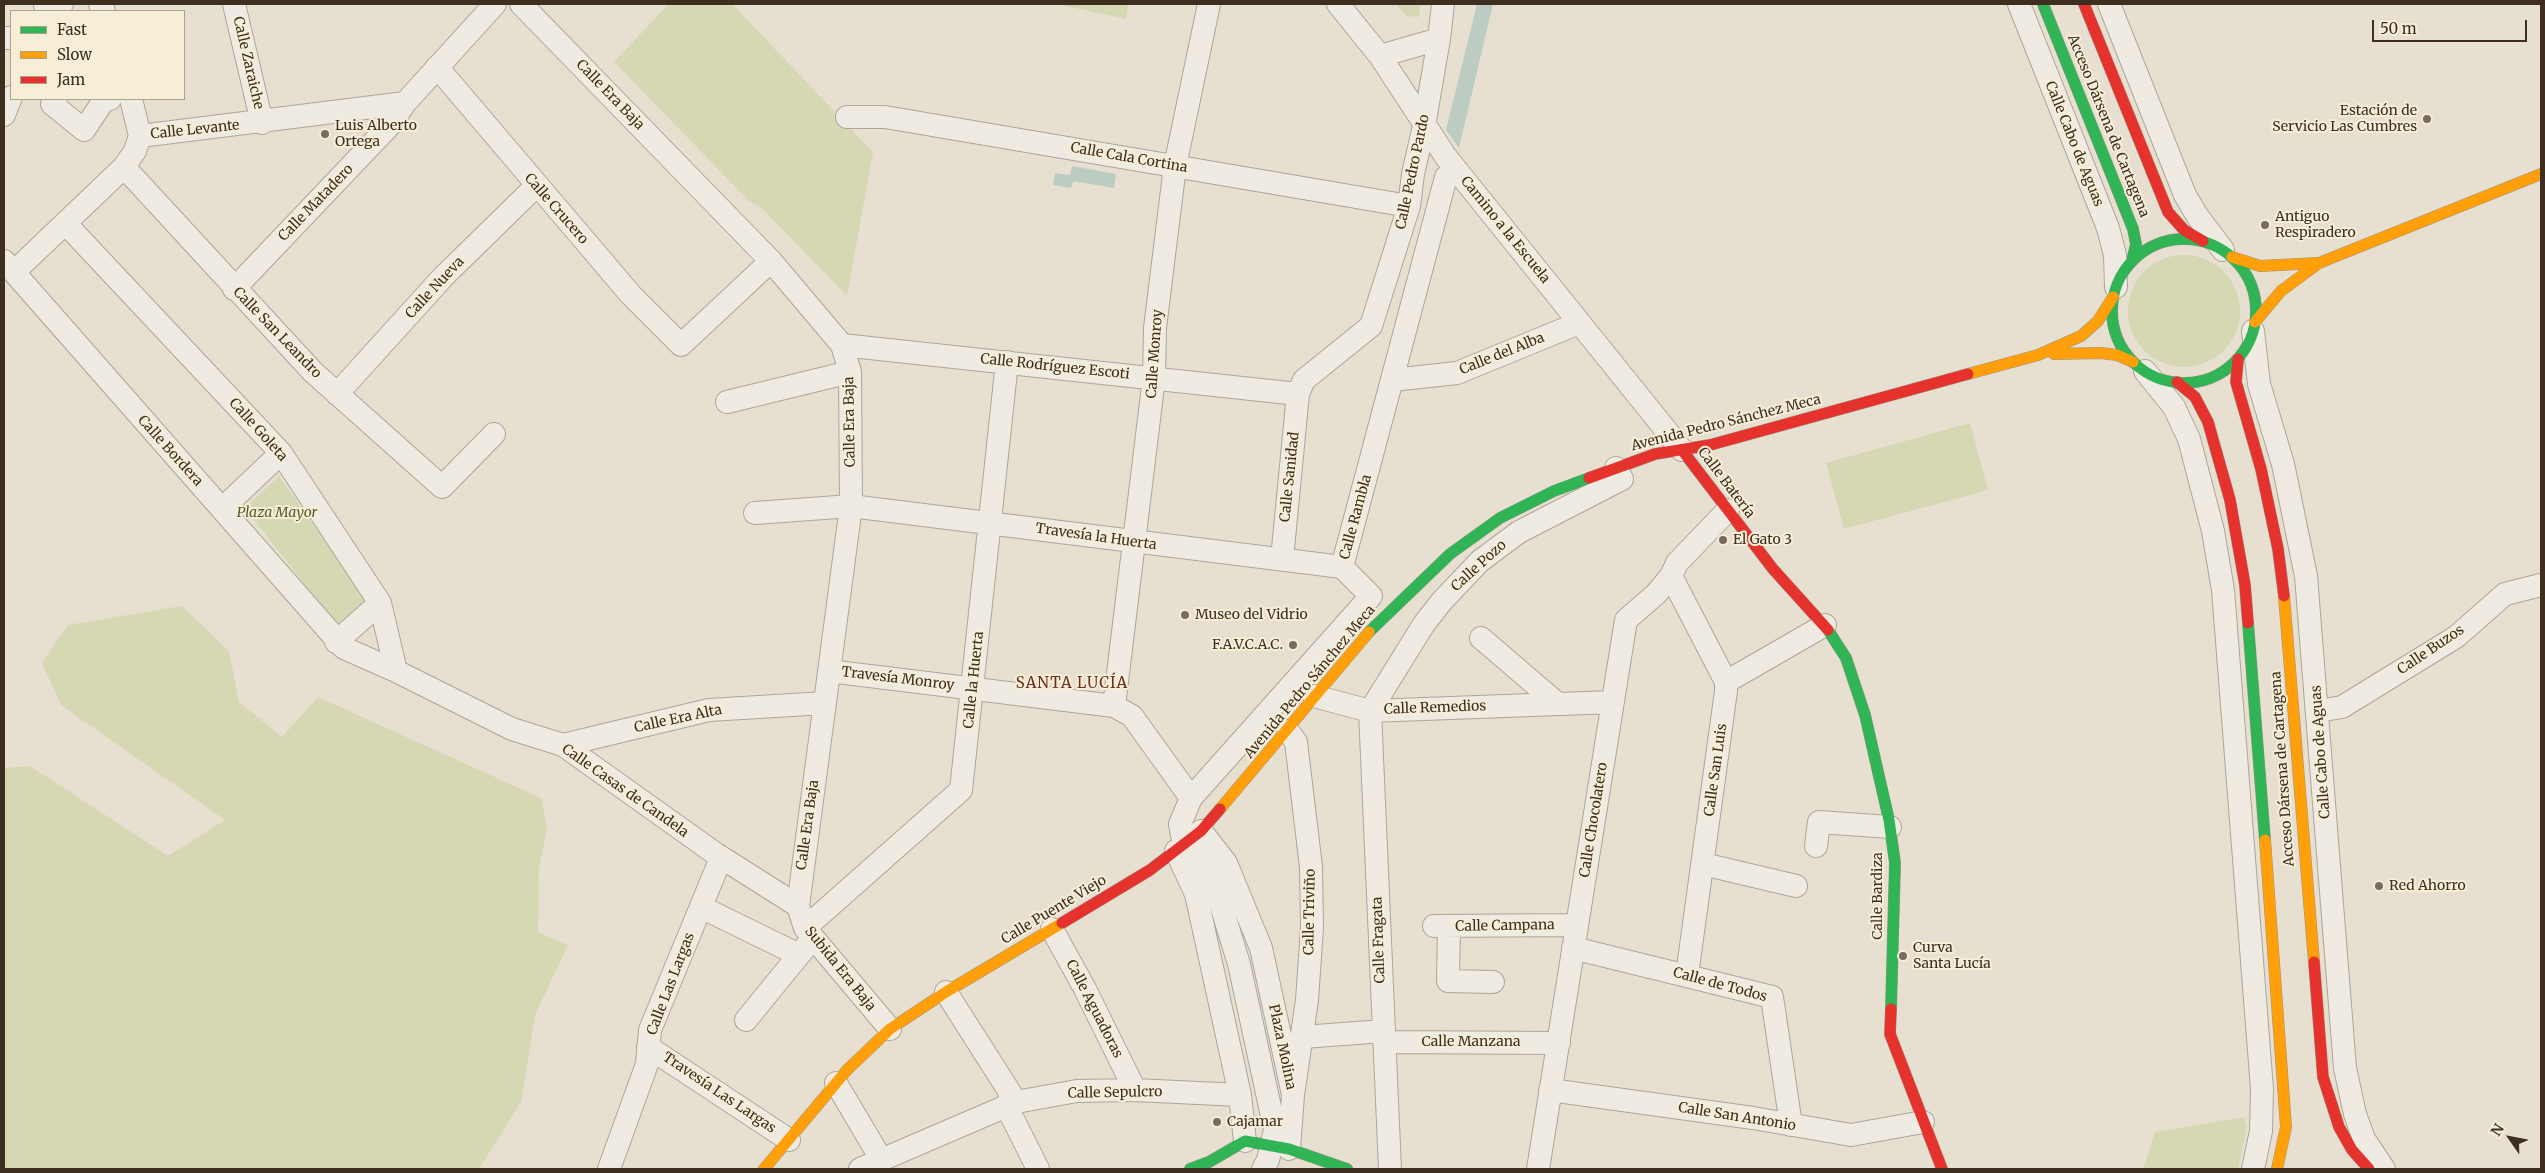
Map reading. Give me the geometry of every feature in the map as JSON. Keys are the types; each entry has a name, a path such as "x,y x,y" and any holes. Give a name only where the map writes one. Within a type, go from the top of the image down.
{"main road":[{"name":"Acceso Dársena de Cartagena","path":"2043,4 2133,229 2136,244 2132,261"},
{"name":"Acceso Dársena de Cartagena","path":"2084,4 2168,212 2184,230 2219,249"},
{"path":"2038,355 2101,352 2117,355 2139,367 2177,382 2210,378 2238,359 2254,327 2281,291 2319,263 2541,174"},
{"path":"2038,355 2086,332 2098,320 2132,261 2160,242 2182,238 2219,249 2260,266 2319,263"},
{"path":"2219,249 2245,272 2254,291 2254,327"},
{"path":"2115,292 2114,327 2121,346 2139,367"},
{"name":"Avenida Pedro Sánchez Meca","path":"1188,842 1288,732 1314,696 1353,649 1398,602 1470,539 1525,504 1655,454 1720,442 2038,355"},
{"name":"Acceso Dársena de Cartagena","path":"2238,359 2236,382 2261,469 2278,549 2286,616 2323,1077 2339,1127 2352,1150 2369,1169"},
{"name":"Acceso Dársena de Cartagena","path":"2177,382 2195,397 2208,422 2230,500 2246,585 2284,1084 2286,1127 2277,1169"},
{"name":"Calle Batería","path":"1682,450 1785,584 1825,625"},
{"name":"Calle Bardiza","path":"1825,625 1846,658 1865,715 1890,827 1895,864 1890,1034 1942,1169"},
{"name":"Calle Puente Viejo","path":"764,1169 836,1083 890,1029 946,992 1150,870 1188,842"},
{"path":"1190,1169 1209,1166 1245,1142 1280,1147 1347,1169"}],"street":[{"name":"Calle Zaraiche","path":"234,4 262,122"},
{"name":"Calle Matadero","path":"234,288 391,124 405,103 495,4"},
{"name":"Calle Era Baja","path":"521,4 771,261 842,344 850,372 851,506 798,906"},
{"name":"Calle Monroy","path":"1114,706 1154,378 1155,328 1175,166 1210,4"},
{"name":"Camino a la Escuela","path":"1338,4 1380,56 1424,126 1458,172 1682,450"},
{"name":"Calle Pedro Pardo","path":"1298,394 1304,380 1372,326 1409,206 1413,174 1424,126 1439,39 1442,4"},
{"name":"Calle Cabo de Aguas","path":"2018,4 2108,228 2115,255 2115,292"},
{"path":"2109,4 2185,195 2219,249"},
{"path":"1380,56 1439,39"},
{"name":"Calle Crucero","path":"437,67 536,186 631,295 682,345 771,261"},
{"path":"4,115 10,100"},
{"path":"55,100 52,104 84,130 104,100"},
{"path":"131,100 140,136"},
{"name":"Calle Levante","path":"9,266 66,224 124,167 134,151 140,136 405,103"},
{"name":"Calle Cala Cortina","path":"847,117 885,117 1409,206"},
{"name":"Calle San Leandro","path":"124,167 234,288 337,394 442,487 494,434"},
{"name":"Calle Rambla","path":"1188,842 1182,836 1180,824 1191,798 1371,596 1342,567 1446,177"},
{"name":"Calle Nueva","path":"337,394 443,278 536,186"},
{"name":"Calle Goleta","path":"66,224 282,453 380,603 396,671"},
{"name":"Calle Bordera","path":"9,266 49,315 222,509 336,642"},
{"name":"Calle del Alba","path":"1392,380 1457,373 1580,323"},
{"name":"Calle Cabo de Aguas","path":"2254,327 2259,384 2284,464 2304,568 2318,711 2345,1068 2355,1114 2364,1139 2384,1169"},
{"name":"Calle Rodríguez Escoti","path":"842,344 1298,394"},
{"name":"Calle la Huerta","path":"746,1020 799,955 809,933 961,790 1008,362"},
{"path":"2139,367 2174,407 2189,439 2213,531 2223,590 2262,1089 2260,1131 2253,1169"},
{"path":"727,402 850,372"},
{"name":"Calle Sanidad","path":"1282,560 1298,394"},
{"path":"222,509 282,453"},
{"name":"Calle Pozo","path":"1370,711 1424,624 1442,600 1480,561 1519,532 1622,479 1616,468"},
{"name":"Travesía la Huerta","path":"755,513 851,506 1342,567"},
{"name":"Calle Chocolatero","path":"1538,1169 1626,620 1656,594 1671,576 1677,563 1728,510"},
{"path":"1671,576 1726,682 1825,625"},
{"name":"Calle Buzos","path":"2318,711 2342,707 2456,637 2505,594 2541,585"},
{"path":"336,642 380,603"},
{"path":"1481,638 1558,704"},
{"name":"Calle Casas de Candela","path":"336,642 344,648 396,671 512,729 563,745 721,858 798,906"},
{"name":"Travesía Monroy","path":"829,671 1114,706 1132,716 1191,798"},
{"name":"Calle San Luis","path":"1687,975 1704,864 1726,682"},
{"name":"Calle Remedios","path":"1314,696 1370,711 1613,702"},
{"name":"Calle Era Alta","path":"563,745 710,710 825,703"},
{"name":"Calle Fragata","path":"1370,711 1390,1169"},
{"name":"Calle Triviño","path":"1288,732 1296,742 1311,867 1312,928 1303,1037 1292,1095"},
{"path":"1816,846 1819,822 1890,827"},
{"path":"1188,842 1196,894 1240,1095 1245,1142"},
{"path":"1188,842 1213,879 1239,964 1280,1147 1268,1160 1263,1169"},
{"name":"Plaza Molina","path":"1188,842 1226,863 1261,948 1292,1095 1280,1147"},
{"name":"Calle Las Largas","path":"609,1169 647,1064 650,1030 721,858"},
{"path":"1704,864 1796,886"},
{"name":"Subida Era Baja","path":"798,906 809,933 890,1029"},
{"path":"701,907 799,955"},
{"name":"Calle Campana","path":"1493,982 1448,981 1441,927 1576,925"},
{"name":"Calle Aguadoras","path":"1052,930 1085,989 1135,1090"},
{"name":"Calle de Todos","path":"1573,948 1772,997 1790,1125"},
{"path":"946,992 1011,1104 1038,1169"},
{"name":"Calle Manzana","path":"1303,1037 1383,1036 1558,1043"},
{"name":"Travesía Las Largas","path":"648,1047 789,1140"},
{"path":"836,1083 881,1159"},
{"name":"Calle Sepulcro","path":"860,1169 1011,1104 1077,1091 1135,1090 1240,1095"},
{"name":"Calle San Antonio","path":"1550,1090 1850,1135 1924,1122"}],"green space":[{"path":"669,4 732,4 873,152 847,296 763,209 748,200 614,62"},
{"path":"1056,4 1129,4 1126,19"},
{"path":"1396,4 1420,4 1419,17 1406,16"},
{"path":"2184,255 2205,259 2224,271 2236,290 2240,311 2236,332 2224,351 2205,363 2184,367 2163,363 2144,351 2132,332 2128,311 2132,290 2144,271 2163,259"},
{"path":"1970,423 1988,490 1844,529 1826,463"},
{"name":"Plaza Mayor","path":"279,476 367,601 336,625 245,508"},
{"path":"182,606 229,651 239,702 282,737 318,697 541,798 547,828 539,868 538,932 568,945 535,1015 521,1102 479,1169 4,1169 4,768 30,766 168,856 225,820 61,705 42,663 68,625"},
{"path":"2244,1117 2247,1127 2238,1169 2143,1169 2155,1132"}],"shaded area":[{"path":"1477,4 1493,4 1459,148 1446,130"},
{"path":"1072,166 1116,174 1114,188 1073,181 1071,188 1053,185 1055,173 1070,175"}],"traffic: fast":[{"path":"2043,4 2133,229 2136,244 2132,261"},
{"path":"2184,239 2212,244 2235,260 2251,283 2256,311 2251,339 2235,362 2212,378 2184,383 2156,378 2133,362 2117,339 2112,311 2117,283 2133,260 2156,244 2184,239"},
{"path":"1369,632 1450,554 1500,518 1554,491 1589,478"},
{"path":"2248,623 2265,840"},
{"path":"1828,630 1846,658 1865,715 1889,820 1895,863 1891,1009"},
{"path":"1190,1169 1209,1162 1245,1141 1289,1149 1347,1169"}],"traffic: slow":[{"path":"2255,322 2281,291 2319,263 2541,174"},
{"path":"2232,257 2260,266 2318,263"},
{"path":"1968,374 2038,355 2081,336 2098,321 2113,297"},
{"path":"2054,354 2101,353 2117,355 2133,362"},
{"path":"2284,596 2314,962"},
{"path":"1220,809 1369,632"},
{"path":"2265,840 2286,1127 2277,1169"},
{"path":"764,1169 847,1070 890,1029 946,992 1062,923"}],"traffic: jam":[{"path":"2084,4 2168,212 2184,230 2203,241"},
{"path":"2238,359 2236,382 2261,469 2278,549 2284,596"},
{"path":"1589,478 1655,454 1710,445 1968,374"},
{"path":"2177,382 2195,397 2208,422 2230,500 2245,585 2248,623"},
{"path":"1682,450 1773,569 1828,630"},
{"path":"1062,923 1150,870 1201,831 1220,809"},
{"path":"2314,962 2323,1077 2339,1127 2352,1150 2369,1169"},
{"path":"1891,1009 1890,1034 1942,1169"}],"place":[{"name":"Estación de Servicio Las Cumbres","path":"2427,119"},
{"name":"Luis Alberto Ortega","path":"325,134"},
{"name":"Antiguo Respiradero","path":"2265,225"},
{"name":"El Gato 3","path":"1723,540"},
{"name":"Museo del Vidrio","path":"1185,615"},
{"name":"F.A.V.C.A.C.","path":"1293,645"},
{"name":"Red Ahorro","path":"2379,886"},
{"name":"Curva Santa Lucía","path":"1903,956"},
{"name":"Cajamar","path":"1217,1122"}],"district":[{"name":"SANTA LUCÍA","path":"1072,684"}]}
